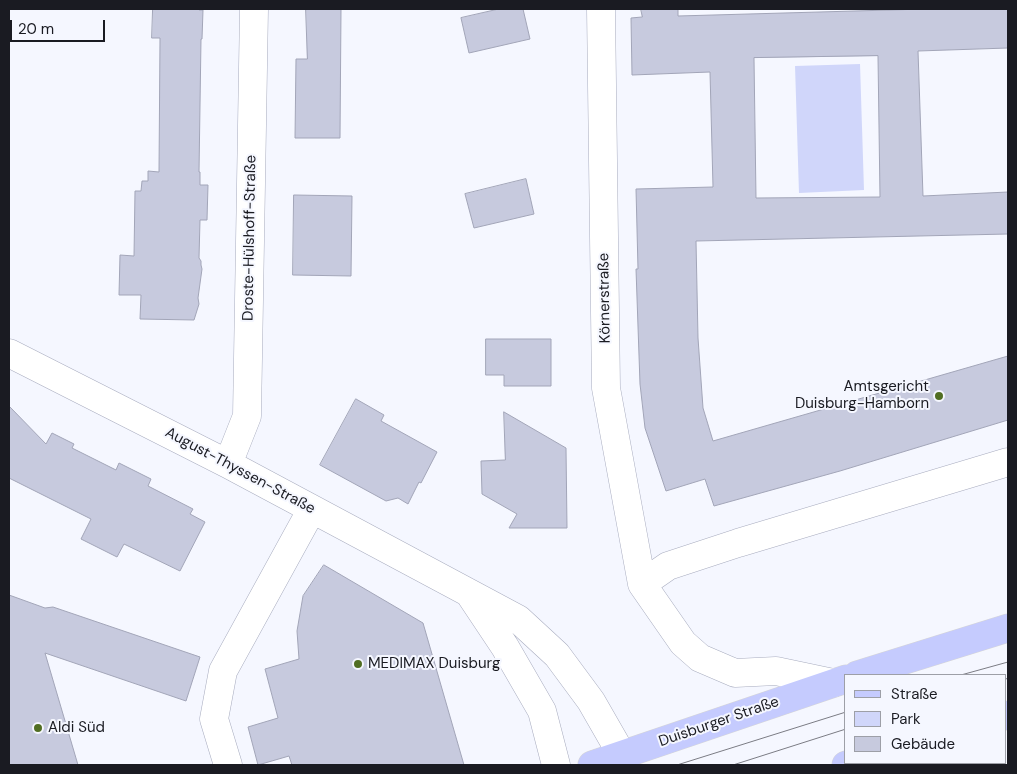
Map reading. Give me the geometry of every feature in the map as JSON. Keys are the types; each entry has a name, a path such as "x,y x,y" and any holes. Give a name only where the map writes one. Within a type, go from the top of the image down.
{"main road":[{"name":"Duisburger Straße","path":"861,674 1008,628"},
{"name":"Duisburger Straße","path":"592,765 844,679"}],"street":[{"name":"Droste-Hülshoff-Straße","path":"228,464 247,416 254,9"},
{"name":"Körnerstraße","path":"602,9 606,388 642,584"},
{"name":"August-Thyssen-Straße","path":"9,353 228,464 518,619 556,655 591,701 622,755"},
{"path":"844,679 776,672 736,673 700,658 683,643 642,584 668,566 1008,462"},
{"path":"228,765 214,719 223,671 312,509"},
{"name":"August-Thyssen-Straße","path":"468,592 505,646 542,711 556,765"}],"green space":[{"path":"860,64 864,190 799,193 795,66"}],"building":[{"path":"153,9 203,10 199,172 200,185 208,185 207,220 200,220 199,258 202,269 198,298 199,304 194,320 140,319 141,295 119,295 120,255 134,256 135,191 141,191 142,181 148,181 148,171 159,172 160,38 152,38"},
{"path":"306,9 341,9 340,138 295,138 296,59 307,59"},
{"path":"499,9 523,9 530,39 469,53 461,18"},
{"path":"641,9 678,9 678,16 925,9 1008,9 1008,48 918,51 923,196 1008,192 1008,234 696,241 698,338 703,408 713,441 1008,356 1008,420 840,471 714,506 705,479 666,491 645,428 640,384 636,269 638,269 636,189 713,187 710,72 632,75 631,18 642,17","holes":["878,56 880,197 756,198 754,58"]},
{"path":"526,179 534,214 474,228 465,194"},
{"path":"294,195 352,196 351,276 293,275"},
{"path":"486,339 551,339 551,386 504,386 504,375 486,375"},
{"path":"356,399 384,415 381,421 437,452 408,504 398,498 386,501 320,465"},
{"path":"9,406 46,444 52,433 74,444 72,448 116,470 119,463 151,479 148,486 193,509 190,514 205,522 180,571 124,544 117,557 81,539 91,519 9,478"},
{"path":"504,412 566,448 567,528 509,528 517,514 482,494 481,461 505,460"},
{"name":"MEDIMAX Duisburg","path":"324,565 423,623 464,765 292,765 289,756 258,765 248,727 278,718 265,669 299,659 297,631 303,596"},
{"path":"9,595 45,608 53,607 200,657 186,701 45,653 78,765 9,765"}],"tram line":[{"path":"965,674 1008,662"},
{"path":"677,765 844,713"},
{"path":"733,765 844,730"}],"place":[{"name":"Amtsgericht Duisburg-Hamborn","path":"939,396"},
{"name":"MEDIMAX Duisburg","path":"358,664"},
{"name":"Aldi Süd","path":"38,728"}]}
